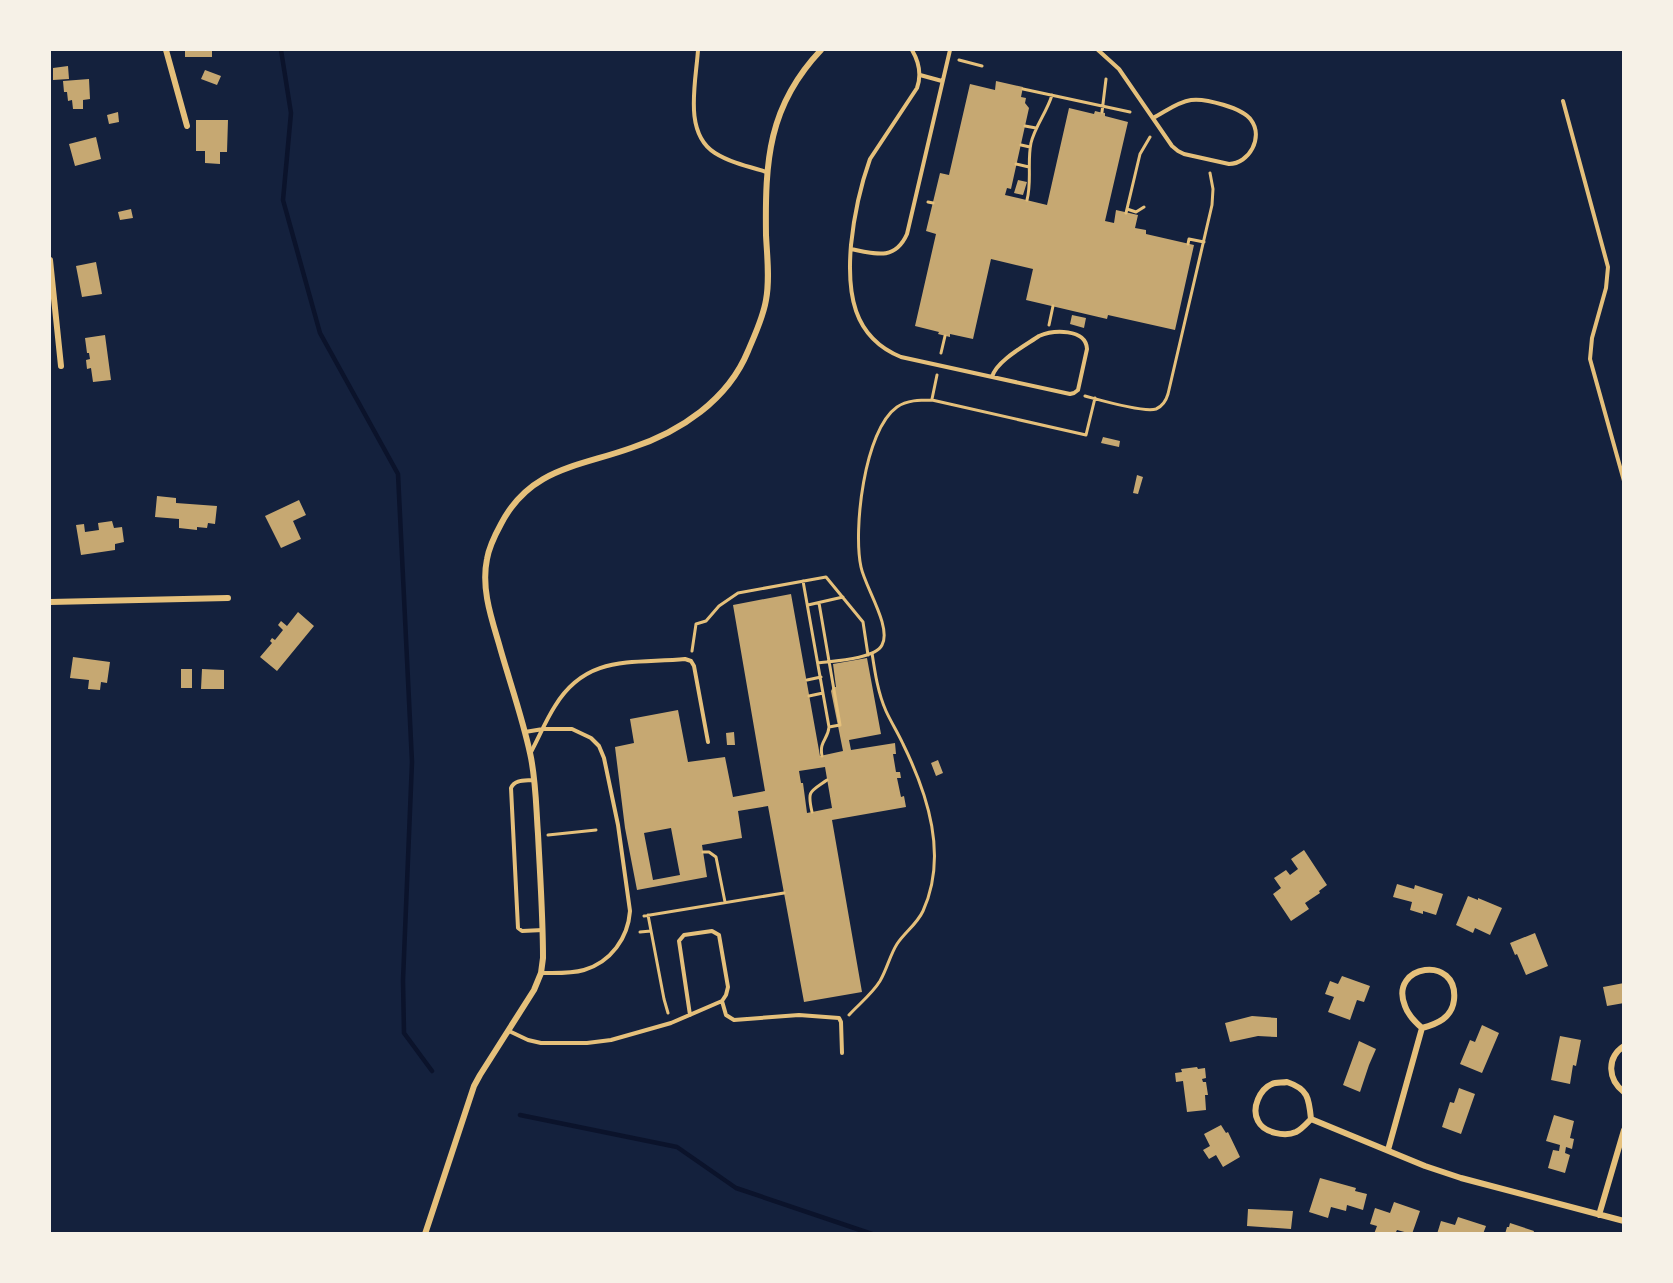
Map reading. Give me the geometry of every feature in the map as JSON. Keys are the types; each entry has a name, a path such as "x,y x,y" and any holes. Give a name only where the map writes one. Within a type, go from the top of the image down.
{"street":[{"path":"166,50 188,126"},
{"path":"425,1233 474,1086 534,990 541,973 543,958 535,780 530,753 485,589 487,559 495,535 508,510 536,483 564,469 633,448 667,434 693,418 713,401 732,379 746,356 760,321 766,298 766,186 770,149 778,117 790,90 807,65 821,50"},
{"path":"50,260 61,366"},
{"path":"50,602 228,598"},
{"path":"1432,970 1445,974 1453,985 1454,1001 1448,1016 1437,1024 1422,1028 1404,1006 1403,992 1407,978 1417,971 1432,970"},
{"path":"1388,1150 1422,1028"},
{"path":"1623,1046 1614,1056 1610,1072 1613,1081 1623,1092"},
{"path":"1287,1082 1300,1086 1309,1099 1311,1119 1297,1132 1283,1135 1269,1131 1258,1121 1256,1108 1259,1096 1271,1084 1287,1082"},
{"path":"1311,1119 1425,1166 1476,1183 1623,1221"},
{"path":"1599,1215 1623,1130"}],"lane":[{"path":"698,50 694,111 698,134 715,153 739,164 767,172"},
{"path":"912,50 917,59 920,75 917,88 870,159 862,185 851,249 850,279 854,308 863,326 875,342 893,354 992,377 1074,393 1078,390 1087,349 1086,343 1078,335 1059,331 1039,336 998,365 992,377"},
{"path":"851,249 886,254 904,242 950,50"},
{"path":"1098,50 1119,69 1172,146 1178,151 1218,162 1235,164 1251,152 1255,141 1254,125 1243,113 1233,108 1201,100 1185,101 1153,118"},
{"path":"920,75 942,81"},
{"path":"1563,101 1608,267 1606,288 1592,338 1590,359 1623,481"},
{"path":"530,753 554,707 563,695 580,679 597,669 619,663 685,659 691,661 694,666 708,742"},
{"path":"524,732 543,729 572,729 591,738 599,746 604,758 618,825 630,911 623,937 614,951 602,961 584,970 541,973"},
{"path":"535,780 518,781 511,788 518,928 522,932 543,930"},
{"path":"508,1031 534,1042 566,1044 611,1040 671,1023 690,1015 722,1000 728,987 719,935 712,931 681,937 690,1015"},
{"path":"722,1000 726,1015 734,1020 806,1015 839,1018 843,1053"}],"path":[{"path":"959,60 982,66"},
{"path":"1102,112 1106,79"},
{"path":"1023,88 1130,112"},
{"path":"1027,200 1030,147 1036,128 1052,95"},
{"path":"1025,126 1036,128"},
{"path":"1144,207 1136,212 1127,211 1140,154 1150,136"},
{"path":"1021,145 1030,147"},
{"path":"1016,164 1029,167"},
{"path":"1074,393 1144,410 1155,409 1165,403 1214,197 1210,173"},
{"path":"928,202 933,203"},
{"path":"1188,244 1189,239 1204,242"},
{"path":"1048,333 1053,306"},
{"path":"1180,307 1188,309"},
{"path":"941,353 945,336"},
{"path":"932,400 938,375"},
{"path":"818,663 870,654 882,646 884,641 884,631 878,609 865,581 859,558 858,530 865,476 877,435 890,413 902,404 932,400 1086,435 1095,398"},
{"path":"691,661 696,624 706,621 724,601 748,590 826,577 862,622 883,703 922,789 929,811 935,849 930,890 918,920 897,944 879,982 841,1022"},
{"path":"803,580 829,727 820,748 822,756"},
{"path":"808,605 843,597"},
{"path":"819,603 840,725 829,727"},
{"path":"807,680 821,677"},
{"path":"809,696 834,693"},
{"path":"812,812 807,794 827,780"},
{"path":"548,835 596,830"},
{"path":"703,852 709,852 716,857 725,902"},
{"path":"671,1023 646,915 784,893"},
{"path":"640,932 651,931"}],"building":[{"path":"185,50 212,50 212,57 185,57"},
{"path":"68,66 69,79 53,80 53,68"},
{"path":"205,70 221,76 217,85 201,79"},
{"path":"89,79 90,99 83,100 83,109 73,109 72,100 68,101 67,92 64,92 63,81"},
{"path":"996,81 1023,87 1021,97 1026,98 1025,103 1029,108 1011,189 1007,188 1005,195 1047,205 1069,108 1094,114 1095,111 1105,113 1105,116 1128,122 1105,221 1114,223 1116,210 1138,215 1135,228 1146,230 1146,234 1194,245 1175,330 1108,315 1107,319 1026,300 1033,269 991,259 973,339 950,334 950,337 915,326 936,234 926,231 940,173 949,175 970,84 995,90"},
{"path":"118,112 119,122 109,124 107,115"},
{"path":"196,120 228,120 227,152 220,152 220,164 205,163 205,151 196,151"},
{"path":"96,137 101,159 75,166 69,144"},
{"path":"1018,180 1027,182 1023,195 1014,193"},
{"path":"131,209 133,218 120,220 118,212"},
{"path":"96,262 102,294 82,297 76,266"},
{"path":"1072,315 1086,318 1084,328 1070,324"},
{"path":"105,335 111,380 93,382 91,368 87,369 86,360 90,359 85,338"},
{"path":"1103,437 1120,441 1119,447 1101,443"},
{"path":"1137,475 1143,477 1138,494 1133,493"},
{"path":"157,496 176,498 176,503 217,506 215,524 208,523 207,528 197,527 197,530 179,528 179,519 155,517"},
{"path":"299,500 306,515 293,521 301,539 281,548 265,516"},
{"path":"112,521 114,528 122,527 124,542 115,544 115,550 81,555 76,525 84,524 85,532 99,530 98,523"},
{"path":"791,594 820,756 843,751 831,691 833,687 836,687 833,664 867,658 881,734 849,740 851,750 895,743 896,754 893,754 896,772 900,772 901,778 897,778 901,797 904,796 906,807 832,820 862,992 804,1002 768,806 738,811 742,838 702,845 707,877 637,890 625,828 615,747 634,743 630,719 678,710 688,762 725,757 733,797 765,791 733,605","holes":["825,767 832,808 807,813 799,771","671,828 680,875 653,880 644,833"]},
{"path":"298,612 314,626 277,671 260,657 272,643 270,641 272,638 275,640 283,630 278,625 281,621 287,626"},
{"path":"73,657 110,662 107,683 101,682 100,690 88,689 89,680 70,678"},
{"path":"181,669 192,669 192,688 181,688"},
{"path":"202,669 224,670 224,689 201,689"},
{"path":"734,732 735,745 727,745 726,733"},
{"path":"938,760 943,773 936,776 931,763"},
{"path":"1304,850 1327,885 1305,903 1309,909 1291,921 1273,894 1281,888 1274,878 1286,870 1290,875 1298,869 1291,859"},
{"path":"1397,884 1414,889 1415,885 1443,894 1436,915 1410,910 1412,902 1393,897"},
{"path":"1468,896 1502,908 1490,935 1475,928 1473,933 1456,925"},
{"path":"1535,933 1548,966 1526,975 1510,943"},
{"path":"1342,976 1370,986 1364,1002 1357,1000 1350,1020 1328,1012 1334,997 1325,994 1330,981 1338,984"},
{"path":"1624,983 1624,1003 1607,1006 1603,987"},
{"path":"1252,1016 1277,1018 1277,1037 1258,1036 1230,1042 1225,1023"},
{"path":"1482,1025 1499,1033 1482,1073 1460,1064 1470,1040 1475,1042"},
{"path":"1560,1036 1581,1040 1570,1084 1551,1080"},
{"path":"1359,1041 1376,1049 1360,1092 1343,1085"},
{"path":"1197,1067 1198,1069 1205,1068 1206,1078 1202,1079 1206,1082 1208,1095 1205,1095 1206,1110 1187,1112 1183,1081 1176,1082 1175,1073 1182,1072 1181,1069"},
{"path":"1459,1088 1475,1094 1461,1134 1442,1127 1450,1102 1454,1103"},
{"path":"1554,1115 1574,1121 1570,1138 1574,1139 1572,1149 1566,1147 1565,1153 1570,1155 1565,1173 1548,1168 1553,1150 1559,1151 1560,1145 1546,1141"},
{"path":"1221,1125 1226,1133 1228,1132 1240,1157 1223,1167 1216,1155 1209,1159 1203,1150 1210,1146 1204,1134"},
{"path":"1320,1178 1356,1188 1355,1191 1367,1194 1363,1210 1347,1205 1346,1211 1331,1207 1328,1218 1309,1212"},
{"path":"1394,1202 1420,1211 1412,1234 1397,1230 1395,1234 1374,1234 1377,1226 1370,1224 1375,1208 1390,1213"},
{"path":"1248,1209 1293,1211 1291,1229 1247,1226"},
{"path":"1458,1217 1486,1226 1483,1234 1437,1234 1441,1221 1455,1225"},
{"path":"1510,1223 1534,1231 1533,1234 1505,1234"}],"waterway":[{"path":"281,50 291,113 283,200 320,333 398,474 412,762 403,980 404,1033 432,1071"},
{"path":"520,1115 677,1147 736,1188 872,1234"}]}
